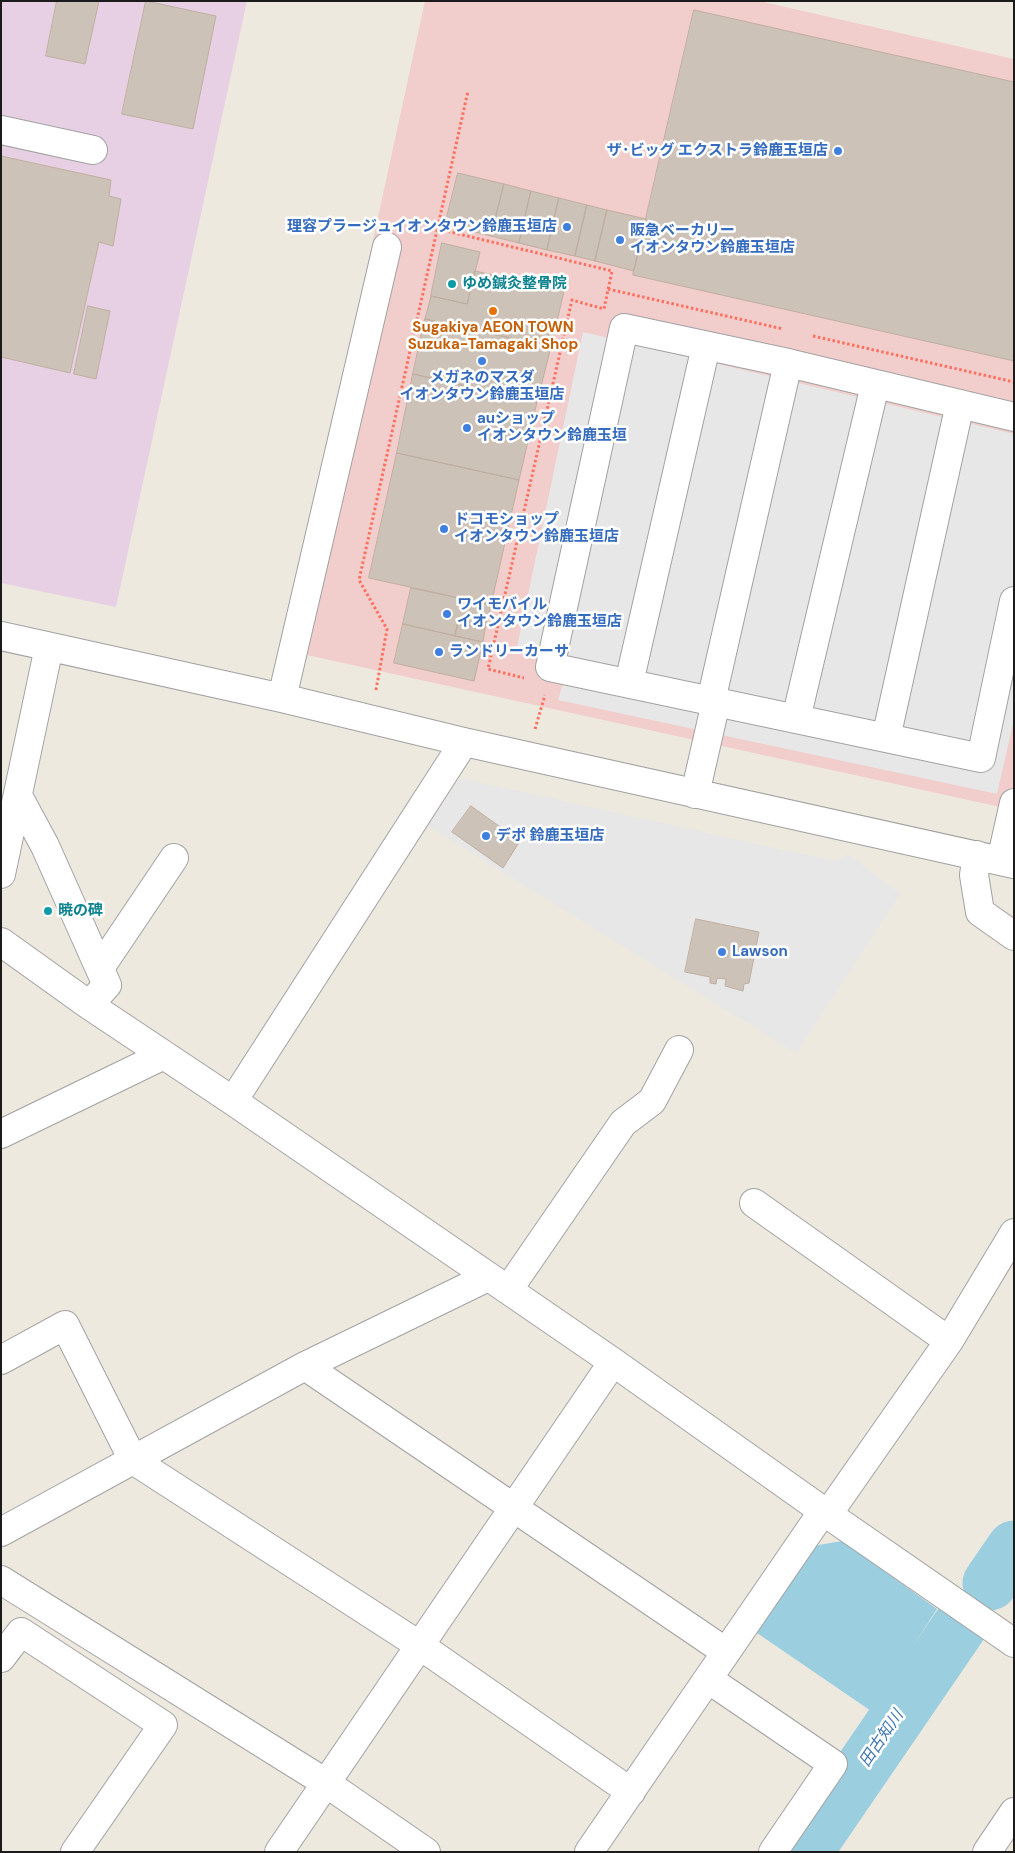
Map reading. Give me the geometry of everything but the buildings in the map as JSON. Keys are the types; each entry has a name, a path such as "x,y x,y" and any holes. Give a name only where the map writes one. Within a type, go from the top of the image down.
{"street":[{"path":"1,130 92,150"},
{"path":"282,698 387,247"},
{"path":"1014,417 788,363 624,328 550,667 981,758 1010,637 1014,601"},
{"path":"629,683 706,346"},
{"path":"695,794 713,701 788,363"},
{"path":"796,719 875,385"},
{"path":"886,738 960,404"},
{"path":"1,636 282,698 464,742 695,794 997,860"},
{"path":"1,874 49,647"},
{"path":"233,1101 464,742"},
{"path":"18,796 45,846 107,985 88,1005"},
{"path":"1014,803 997,860 974,875 980,912 1014,936"},
{"path":"100,968 174,858"},
{"path":"1,942 88,1005 233,1101 1014,1642"},
{"path":"1,1532 305,1366 498,1284 623,1124 652,1101 679,1050"},
{"path":"1,1134 164,1055"},
{"path":"754,1203 949,1341"},
{"path":"589,1852 726,1652 949,1341 1014,1233"},
{"path":"1,1360 65,1325 133,1460 420,1645 630,1792"},
{"path":"279,1852 612,1362"},
{"path":"305,1366 726,1652"},
{"path":"1,1580 326,1783 426,1852"},
{"path":"1,1658 20,1632 163,1725 75,1852"},
{"path":"708,1679 833,1764 773,1852"},
{"path":"987,1852 1014,1812"}],"path":[{"path":"370,720 388,629 359,580 468,91"},
{"path":"438,229 612,271 604,309 572,300 488,669 531,680"},
{"path":"528,756 546,693"}],"shaded area":[{"path":"1,1 247,1 116,607 1,583"},
{"path":"425,1 759,1 1014,59 1014,810 284,650"},
{"path":"583,332 1014,434 1014,719 997,794 558,700 570,661 517,647"},
{"path":"460,778 834,861 848,854 900,894 796,1053 428,826"}],"water":[{"path":"842,1541 937,1609 871,1711 757,1633 813,1546"}],"waterway":[{"name":"田古知川","path":"990,1583 1014,1548"},
{"name":"田古知川","path":"805,1852 959,1627"}],"place":[{"name":"ザ･ビッグ エクストラ鈴鹿玉垣店","path":"838,151"},
{"name":"理容プラージュイオンタウン鈴鹿玉垣店","path":"567,227"},
{"name":"阪急ベーカリー イオンタウン鈴鹿玉垣店","path":"620,240"},
{"name":"ゆめ鍼灸整骨院","path":"452,284"},
{"name":"Sugakiya AEON TOWN Suzuka-Tamagaki Shop","path":"493,311"},
{"name":"メガネのマスダ イオンタウン鈴鹿玉垣店","path":"482,361"},
{"name":"auショップ イオンタウン鈴鹿玉垣","path":"467,428"},
{"name":"ドコモショップ イオンタウン鈴鹿玉垣店","path":"444,529"},
{"name":"ワイモバイル イオンタウン鈴鹿玉垣店","path":"447,614"},
{"name":"ランドリーカーサ","path":"439,652"},
{"name":"デポ 鈴鹿玉垣店","path":"486,836"},
{"name":"暁の碑","path":"48,911"},
{"name":"Lawson","path":"722,952"}]}
